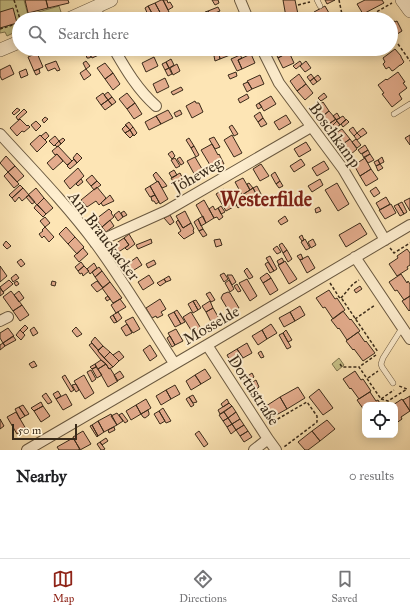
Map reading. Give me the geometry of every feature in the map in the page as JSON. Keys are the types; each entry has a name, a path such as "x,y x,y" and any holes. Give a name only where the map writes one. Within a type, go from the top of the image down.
{"street":[{"path":"98,12 111,0"},
{"path":"240,0 245,12"},
{"path":"0,50 12,45"},
{"path":"118,56 137,86 156,106"},
{"name":"Boschkamp","path":"266,56 279,83 343,169 385,240"},
{"name":"Jöheweg","path":"95,243 166,211 311,127"},
{"name":"Am Brauckacker","path":"0,134 66,207 95,243 174,363"},
{"name":"Mosselde","path":"27,450 410,225"},
{"path":"354,257 410,338"},
{"name":"Dortustraße","path":"207,345 276,450"},
{"path":"254,450 268,439"}],"lane":[{"path":"317,0 320,6"},
{"path":"394,114 410,104"},
{"path":"393,383 382,368 381,364 383,358 402,328"}],"path":[{"path":"14,0 18,12"},
{"path":"298,5 309,3 313,0"},
{"path":"339,0 342,12"},
{"path":"381,12 403,3"},
{"path":"0,29 12,25"},
{"path":"398,44 410,60"},
{"path":"385,240 394,254 410,243"},
{"path":"324,275 379,353 359,367 342,367 340,364"},
{"path":"341,298 353,284"},
{"path":"356,319 368,310"},
{"path":"359,367 381,399 388,401 410,387"},
{"path":"367,378 382,368"},
{"path":"393,383 407,389"},
{"path":"381,399 399,386"},
{"path":"265,426 307,402 317,416 317,422 281,450"}],"shaded area":[{"path":"0,0 24,0 27,12 12,12 12,34 7,36 5,32 0,33"},
{"path":"59,6 61,12 38,12"},
{"path":"339,358 344,365 337,371 332,364"}],"building":[{"path":"25,0 46,0 48,8 28,12"},
{"path":"46,0 68,0 69,3 48,8"},
{"path":"163,0 169,12 160,12 155,3"},
{"path":"163,0 167,0 168,3 170,2 173,7 168,10"},
{"path":"212,0 218,0 219,3 215,5"},
{"path":"283,0 295,0 298,12 285,12"},
{"path":"325,0 335,0 327,4"},
{"path":"365,0 382,0 384,3 367,12 362,12 357,4"},
{"path":"155,3 160,12 151,12 148,6"},
{"path":"148,6 151,12 147,12 145,8"},
{"path":"325,6 328,12 314,12"},
{"path":"218,7 220,11 208,12"},
{"path":"13,8 14,12 12,12 12,24 0,28 0,12"},
{"path":"398,23 402,31 398,34"},
{"path":"398,52 404,62 392,71 389,67 386,69 383,64 385,62 383,58 386,56 398,56"},
{"path":"38,56 43,67 34,71 28,57"},
{"path":"214,56 219,56 220,59 215,61"},
{"path":"219,56 228,56 220,59"},
{"path":"241,56 242,58 238,60 242,69 237,71 231,59"},
{"path":"247,56 252,56 255,63 242,69 238,60"},
{"path":"282,56 291,56 294,63 283,68 278,58"},
{"path":"154,57 158,66 146,72 142,63"},
{"path":"171,59 174,65 169,68 166,62"},
{"path":"56,61 60,70 57,71 55,68 48,71 45,65"},
{"path":"86,61 90,66 86,69 83,63"},
{"path":"300,61 302,64 296,69 293,66"},
{"path":"306,61 311,68 305,72 300,66"},
{"path":"166,62 169,68 165,70 162,64"},
{"path":"105,63 113,73 105,79 97,68"},
{"path":"177,64 180,71 173,75 170,68"},
{"path":"10,65 14,74 2,80 0,70"},
{"path":"169,68 172,74 168,76 165,70"},
{"path":"26,69 28,75 21,78 19,72"},
{"path":"39,69 40,73 36,75 34,71"},
{"path":"86,69 91,75 84,80 80,73"},
{"path":"236,72 237,76 230,79 228,75"},
{"path":"398,72 407,88 399,94 402,99 392,107 382,94 384,93 378,85"},
{"path":"113,73 120,84 113,90 105,79"},
{"path":"299,74 306,84 297,91 290,81"},
{"path":"311,74 314,78 310,81 307,77"},
{"path":"260,75 264,84 252,89 247,81"},
{"path":"318,75 321,79 317,82 314,78"},
{"path":"165,78 169,87 157,93 153,84"},
{"path":"314,78 317,82 313,85 310,81"},
{"path":"248,82 252,89 247,92 243,84"},
{"path":"306,84 313,93 305,100 297,91"},
{"path":"181,87 183,90 173,95 171,92"},
{"path":"108,92 112,97 108,100 104,95"},
{"path":"103,93 108,100 101,105 96,98"},
{"path":"127,93 135,103 127,109 119,99"},
{"path":"324,93 327,97 321,101 318,98"},
{"path":"247,94 249,98 240,103 238,99"},
{"path":"271,96 276,104 264,111 259,103"},
{"path":"112,97 116,102 112,105 108,100"},
{"path":"108,100 112,105 105,110 101,105"},
{"path":"195,101 196,103 199,103 203,112 192,118 186,106"},
{"path":"323,102 329,111 319,119 313,110"},
{"path":"135,103 142,114 134,119 127,109"},
{"path":"259,103 262,107 258,109 256,105"},
{"path":"17,108 20,110 14,115 12,113"},
{"path":"24,109 27,112 18,120 16,117"},
{"path":"168,110 173,118 161,124 156,116"},
{"path":"180,110 182,114 176,117 174,113"},
{"path":"329,111 336,119 325,127 319,119"},
{"path":"260,112 263,118 258,122 254,116"},
{"path":"337,113 340,118 336,120 333,116"},
{"path":"286,115 291,123 279,130 274,122"},
{"path":"156,116 161,124 149,130 145,122"},
{"path":"343,116 346,120 340,125 336,120"},
{"path":"45,117 48,119 44,123 42,120"},
{"path":"263,118 267,124 261,127 258,122"},
{"path":"20,119 30,127 24,132 22,131 17,136 10,128"},
{"path":"336,119 337,121 332,126 330,123"},
{"path":"346,119 349,122 343,127 341,124"},
{"path":"36,121 41,126 36,131 31,125"},
{"path":"337,121 340,125 334,129 332,126"},
{"path":"129,122 133,127 130,130 125,125"},
{"path":"126,125 130,130 125,133 122,129"},
{"path":"232,125 238,134 234,136 229,127"},
{"path":"133,127 137,133 134,136 130,130"},
{"path":"353,127 357,133 354,136 349,130"},
{"path":"363,128 367,133 361,137 357,133"},
{"path":"342,129 350,139 340,146 334,137 336,136 334,134"},
{"path":"130,130 133,135 130,138 125,133"},
{"path":"46,132 49,136 45,140 41,136"},
{"path":"357,133 361,137 357,140 354,136"},
{"path":"40,135 47,142 37,152 30,144"},
{"path":"232,135 242,153 234,157 224,140"},
{"path":"410,135 410,145 405,138"},
{"path":"55,136 59,141 54,146 49,141"},
{"path":"214,137 220,147 215,149 209,139"},
{"path":"63,138 65,140 61,144 59,141"},
{"path":"189,138 194,146 191,148 186,140"},
{"path":"350,139 357,149 350,155 349,153 347,155 340,146"},
{"path":"356,139 361,145 357,148 352,142"},
{"path":"59,141 61,144 57,147 55,145"},
{"path":"306,142 311,150 299,157 294,149"},
{"path":"212,144 224,164 213,170 201,150"},
{"path":"365,145 368,150 361,154 358,150"},
{"path":"58,146 72,161 67,165 57,154 55,155 52,151"},
{"path":"194,146 199,155 196,157 191,148"},
{"path":"368,150 370,154 364,158 362,154"},
{"path":"172,151 175,156 172,159 168,154"},
{"path":"77,153 82,158 77,163 73,158"},
{"path":"57,154 63,161 53,170 47,163"},
{"path":"370,154 374,160 368,163 364,157"},
{"path":"6,156 15,166 8,172 0,163"},
{"path":"180,157 184,163 181,165 177,159"},
{"path":"195,157 205,174 197,179 187,161"},
{"path":"382,157 384,162 380,164 378,160"},
{"path":"175,158 180,166 176,168 171,160"},
{"path":"365,158 371,169 360,176 354,165"},
{"path":"74,159 77,163 70,169 67,166"},
{"path":"301,159 305,165 294,172 290,166"},
{"path":"378,160 380,164 376,166 374,162"},
{"path":"324,161 329,169 317,176 312,168"},
{"path":"261,164 269,176 260,181 253,169"},
{"path":"380,164 383,168 378,171 376,166"},
{"path":"15,166 24,176 17,182 8,172"},
{"path":"78,168 84,176 70,189 64,181"},
{"path":"371,169 378,179 366,186 360,176"},
{"path":"174,170 177,175 172,178 169,173"},
{"path":"8,172 19,184 14,188 4,176"},
{"path":"156,172 167,186 162,188 158,181 157,182 153,175"},
{"path":"275,172 280,181 276,184 271,175"},
{"path":"180,173 186,185 178,190 171,178"},
{"path":"92,175 97,181 91,186 86,180"},
{"path":"243,178 250,190 242,195 235,182"},
{"path":"81,179 83,182 78,186 76,184"},
{"path":"320,179 323,185 312,192 308,186"},
{"path":"97,181 101,185 94,190 91,186"},
{"path":"158,181 168,199 160,204 150,186"},
{"path":"280,181 283,186 279,188 276,184"},
{"path":"249,183 253,188 250,190 247,184"},
{"path":"337,183 349,204 338,211 325,190"},
{"path":"20,185 23,188 12,198 9,195"},
{"path":"150,186 155,195 150,197 145,189"},
{"path":"257,186 264,200 261,202 253,188"},
{"path":"97,187 106,198 99,205 96,201 87,207 81,200"},
{"path":"376,187 380,193 374,197 370,191"},
{"path":"23,188 29,195 22,201 19,197 15,202 12,198"},
{"path":"36,188 44,198 37,205 28,195"},
{"path":"253,188 256,194 245,199 242,195"},
{"path":"224,189 231,201 223,206 216,194"},
{"path":"29,195 35,202 32,204 26,197"},
{"path":"110,195 114,201 103,206 101,203"},
{"path":"155,195 159,202 156,204 152,201 151,197"},
{"path":"232,197 237,205 226,211 223,206 231,201 229,198"},
{"path":"237,197 242,205 238,208 233,199"},
{"path":"386,197 390,204 380,210 376,203"},
{"path":"44,198 53,208 46,214 37,205"},
{"path":"410,198 410,211 404,201"},
{"path":"204,200 214,218 206,223 196,205"},
{"path":"402,202 407,212 404,214 398,204"},
{"path":"37,204 46,214 43,217 34,208"},
{"path":"391,204 396,213 385,219 379,210"},
{"path":"398,204 404,214 400,216 394,206"},
{"path":"213,206 215,210 218,208 223,217 219,220 217,217 214,218 209,209"},
{"path":"221,206 225,212 221,214 218,208"},
{"path":"319,207 321,211 316,213 315,209"},
{"path":"109,209 114,217 102,227 96,219"},
{"path":"119,211 123,217 118,221 114,215"},
{"path":"124,211 127,215 123,217 121,213"},
{"path":"185,211 191,223 183,228 176,216"},
{"path":"170,215 174,222 170,225 164,218"},
{"path":"203,216 206,223 201,226 198,219"},
{"path":"285,216 288,221 281,225 278,221"},
{"path":"45,217 50,223 45,227 40,221"},
{"path":"198,219 203,229 199,231 194,222"},
{"path":"110,220 114,226 106,232 102,227"},
{"path":"178,220 183,228 191,223 194,233 184,239 178,233 181,231 176,222"},
{"path":"360,223 367,234 346,247 339,235"},
{"path":"45,227 54,237 49,242 44,236 42,238 39,234"},
{"path":"66,227 75,237 68,244 59,234"},
{"path":"203,229 207,235 203,237 199,231"},
{"path":"129,234 135,244 127,250 125,248 129,245 124,238"},
{"path":"302,235 304,240 302,241 299,237"},
{"path":"75,237 84,247 77,254 68,244"},
{"path":"124,238 129,245 117,253 112,246"},
{"path":"151,239 152,243 138,249 136,245"},
{"path":"220,239 222,245 216,247 214,240"},
{"path":"305,239 310,248 306,250 301,242"},
{"path":"313,239 316,245 311,248 308,242"},
{"path":"6,241 11,246 7,249 3,245"},
{"path":"282,243 287,250 283,253 279,245"},
{"path":"277,246 281,252 277,254 273,249"},
{"path":"83,248 88,254 79,262 74,256"},
{"path":"407,249 410,253 410,265 407,267 408,269 397,276 389,264"},
{"path":"287,250 292,259 288,262 283,253"},
{"path":"301,254 303,259 300,260 297,256"},
{"path":"270,256 277,269 274,271 266,258"},
{"path":"308,256 315,268 307,273 300,260"},
{"path":"137,257 142,265 131,272 126,265"},
{"path":"282,258 284,262 279,265 277,261"},
{"path":"21,259 25,264 21,267 17,262"},
{"path":"154,260 156,264 148,268 146,264"},
{"path":"285,261 297,279 289,284 278,265"},
{"path":"81,262 84,266 78,271 75,267"},
{"path":"268,262 274,271 270,273 265,264"},
{"path":"94,263 97,268 90,274 87,269"},
{"path":"0,266 7,276 0,282"},
{"path":"84,266 89,271 83,276 82,273 80,274 78,271"},
{"path":"99,267 102,271 95,277 92,272"},
{"path":"247,268 253,277 249,279 244,271"},
{"path":"102,271 110,282 103,288 95,277"},
{"path":"224,273 228,279 224,282 220,275"},
{"path":"267,273 271,278 263,283 260,278"},
{"path":"16,274 19,278 13,282 11,278"},
{"path":"401,274 407,283 408,281 410,284 410,296 404,300 389,282"},
{"path":"149,275 154,283 143,290 138,282"},
{"path":"227,275 232,275 236,282 232,285"},
{"path":"169,276 171,280 166,282 164,279"},
{"path":"271,278 278,290 270,295 263,283"},
{"path":"164,279 166,282 160,286 157,283"},
{"path":"247,279 257,296 250,301 239,283"},
{"path":"9,280 13,284 3,292 0,287"},
{"path":"229,280 234,289 230,292 225,283"},
{"path":"17,281 19,284 16,286 14,283"},
{"path":"52,281 56,282 55,286 51,285"},
{"path":"97,281 103,288 97,292 91,285"},
{"path":"110,282 122,298 113,303 102,288"},
{"path":"237,284 241,291 238,292 234,286"},
{"path":"360,286 362,289 356,293 354,290"},
{"path":"0,288 4,293 0,296"},
{"path":"329,290 335,299 337,298 345,310 333,319 325,307 323,308 316,298"},
{"path":"11,291 22,305 13,311 3,297"},
{"path":"19,291 24,298 19,302 14,295"},
{"path":"210,292 215,300 211,302 206,294"},
{"path":"228,292 239,308 230,313 221,298 223,294"},
{"path":"108,296 110,299 107,301 105,298"},
{"path":"410,296 410,310 409,311 402,301"},
{"path":"120,299 126,307 116,313 111,305"},
{"path":"160,299 166,309 161,312 163,315 157,318 156,316 152,318 146,308"},
{"path":"196,300 201,308 198,310 193,301"},
{"path":"193,301 198,310 193,313 188,304"},
{"path":"210,301 213,308 206,312 202,306"},
{"path":"22,305 29,315 20,321 13,311"},
{"path":"300,306 305,315 295,321 290,312"},
{"path":"213,308 220,320 212,324 206,312"},
{"path":"177,310 185,322 181,324 174,312"},
{"path":"343,311 360,331 347,340 339,328 338,329 331,320"},
{"path":"118,312 122,318 117,322 113,315"},
{"path":"174,312 181,324 175,327 168,315"},
{"path":"191,312 202,330 194,335 183,317"},
{"path":"290,312 295,321 284,327 279,318"},
{"path":"113,315 117,322 114,323 110,317"},
{"path":"133,317 140,329 133,333 125,321"},
{"path":"127,324 132,333 126,336 121,328"},
{"path":"271,324 277,333 267,339 262,330"},
{"path":"25,325 28,328 23,333 20,330"},
{"path":"34,327 38,333 33,336 30,330"},
{"path":"76,327 82,334 77,337 72,331"},
{"path":"8,328 14,336 3,343 0,338 0,333"},
{"path":"176,329 183,341 175,345 168,333"},
{"path":"20,330 25,335 21,340 16,335"},
{"path":"262,330 267,339 258,345 252,336"},
{"path":"286,330 292,340 288,342 283,333"},
{"path":"358,332 375,353 363,361 346,341"},
{"path":"283,333 291,347 287,349 279,335"},
{"path":"13,336 16,340 5,346 3,343"},
{"path":"170,336 175,345 172,347 167,338"},
{"path":"95,337 103,346 98,350 91,342"},
{"path":"3,343 5,346 0,350 0,345"},
{"path":"92,343 113,367 109,369 101,360 89,345"},
{"path":"247,343 252,353 243,358 237,349"},
{"path":"150,345 157,356 150,361 143,350"},
{"path":"103,346 110,352 104,358 98,351"},
{"path":"237,349 243,358 232,364 227,355"},
{"path":"119,351 124,357 119,361 113,355"},
{"path":"261,351 264,357 261,358 258,353"},
{"path":"110,352 119,361 113,367 104,358"},
{"path":"101,360 106,364 98,369 95,364"},
{"path":"34,361 37,366 32,368 29,364"},
{"path":"95,364 96,367 92,369 90,367"},
{"path":"106,364 118,381 108,387 98,369"},
{"path":"96,367 102,375 97,378 92,369"},
{"path":"205,369 211,378 201,384 195,375"},
{"path":"91,370 96,379 92,382 87,372"},
{"path":"120,371 124,377 117,381 114,375"},
{"path":"355,371 361,380 363,379 371,391 359,399 343,379"},
{"path":"252,373 254,377 246,383 243,379"},
{"path":"65,375 74,390 71,392 62,377"},
{"path":"84,375 94,393 85,399 74,381"},
{"path":"195,375 201,384 191,390 186,381"},
{"path":"256,380 259,387 255,390 251,383"},
{"path":"76,384 79,390 76,392 72,385"},
{"path":"175,385 180,394 171,399 166,390"},
{"path":"298,387 305,398 287,409 280,397"},
{"path":"319,389 333,408 323,415 309,397"},
{"path":"166,390 171,399 161,405 156,396"},
{"path":"58,391 61,396 56,399 53,394"},
{"path":"370,392 376,401 378,400 379,402 362,402 362,407 357,400"},
{"path":"46,393 52,402 48,404 42,396"},
{"path":"66,394 72,405 63,410 56,399"},
{"path":"193,395 197,402 193,403 189,397"},
{"path":"410,396 410,411 403,400"},
{"path":"189,397 194,405 191,407 186,399"},
{"path":"280,397 287,409 269,419 263,408"},
{"path":"146,399 151,408 141,414 136,405"},
{"path":"227,399 229,403 223,407 221,404"},
{"path":"402,399 410,411 401,417 402,419 398,422 398,402"},
{"path":"41,402 43,406 34,411 31,408"},
{"path":"229,403 232,406 220,414 218,410"},
{"path":"23,405 29,414 25,416 19,407"},
{"path":"136,405 141,414 131,420 126,411"},
{"path":"43,406 50,416 41,422 34,411"},
{"path":"232,406 236,412 228,418 224,412"},
{"path":"19,407 25,416 20,419 15,409"},
{"path":"163,408 171,421 166,423 159,411"},
{"path":"148,410 149,415 145,418 143,417 141,414"},
{"path":"159,411 165,421 160,424 154,414"},
{"path":"16,412 26,429 17,434 7,417"},
{"path":"224,412 228,418 223,421 219,415"},
{"path":"236,412 240,419 232,424 228,418"},
{"path":"117,413 123,421 117,425 111,416"},
{"path":"122,413 128,421 125,423 119,415"},
{"path":"111,414 117,425 104,432 98,421"},
{"path":"228,418 232,424 227,427 223,421"},
{"path":"0,419 4,426 0,429"},
{"path":"240,419 244,425 236,430 232,424"},
{"path":"327,420 335,429 320,441 312,431"},
{"path":"98,421 104,432 98,436 92,425"},
{"path":"232,424 236,430 231,434 227,427"},
{"path":"92,425 98,436 97,437 90,426"},
{"path":"244,425 248,431 240,436 236,430"},
{"path":"114,427 115,430 109,433 108,430"},
{"path":"83,431 91,444 80,450 73,437"},
{"path":"199,431 208,444 204,447 195,434"},
{"path":"248,431 252,437 244,442 240,436"},
{"path":"312,431 320,441 308,450 305,450 298,442"},
{"path":"73,438 80,449 59,450 57,447"},
{"path":"106,438 108,441 102,445 100,442"},
{"path":"100,442 105,449 101,450 97,444"}],"district":[{"name":"Westerfilde","path":"266,199"}]}
